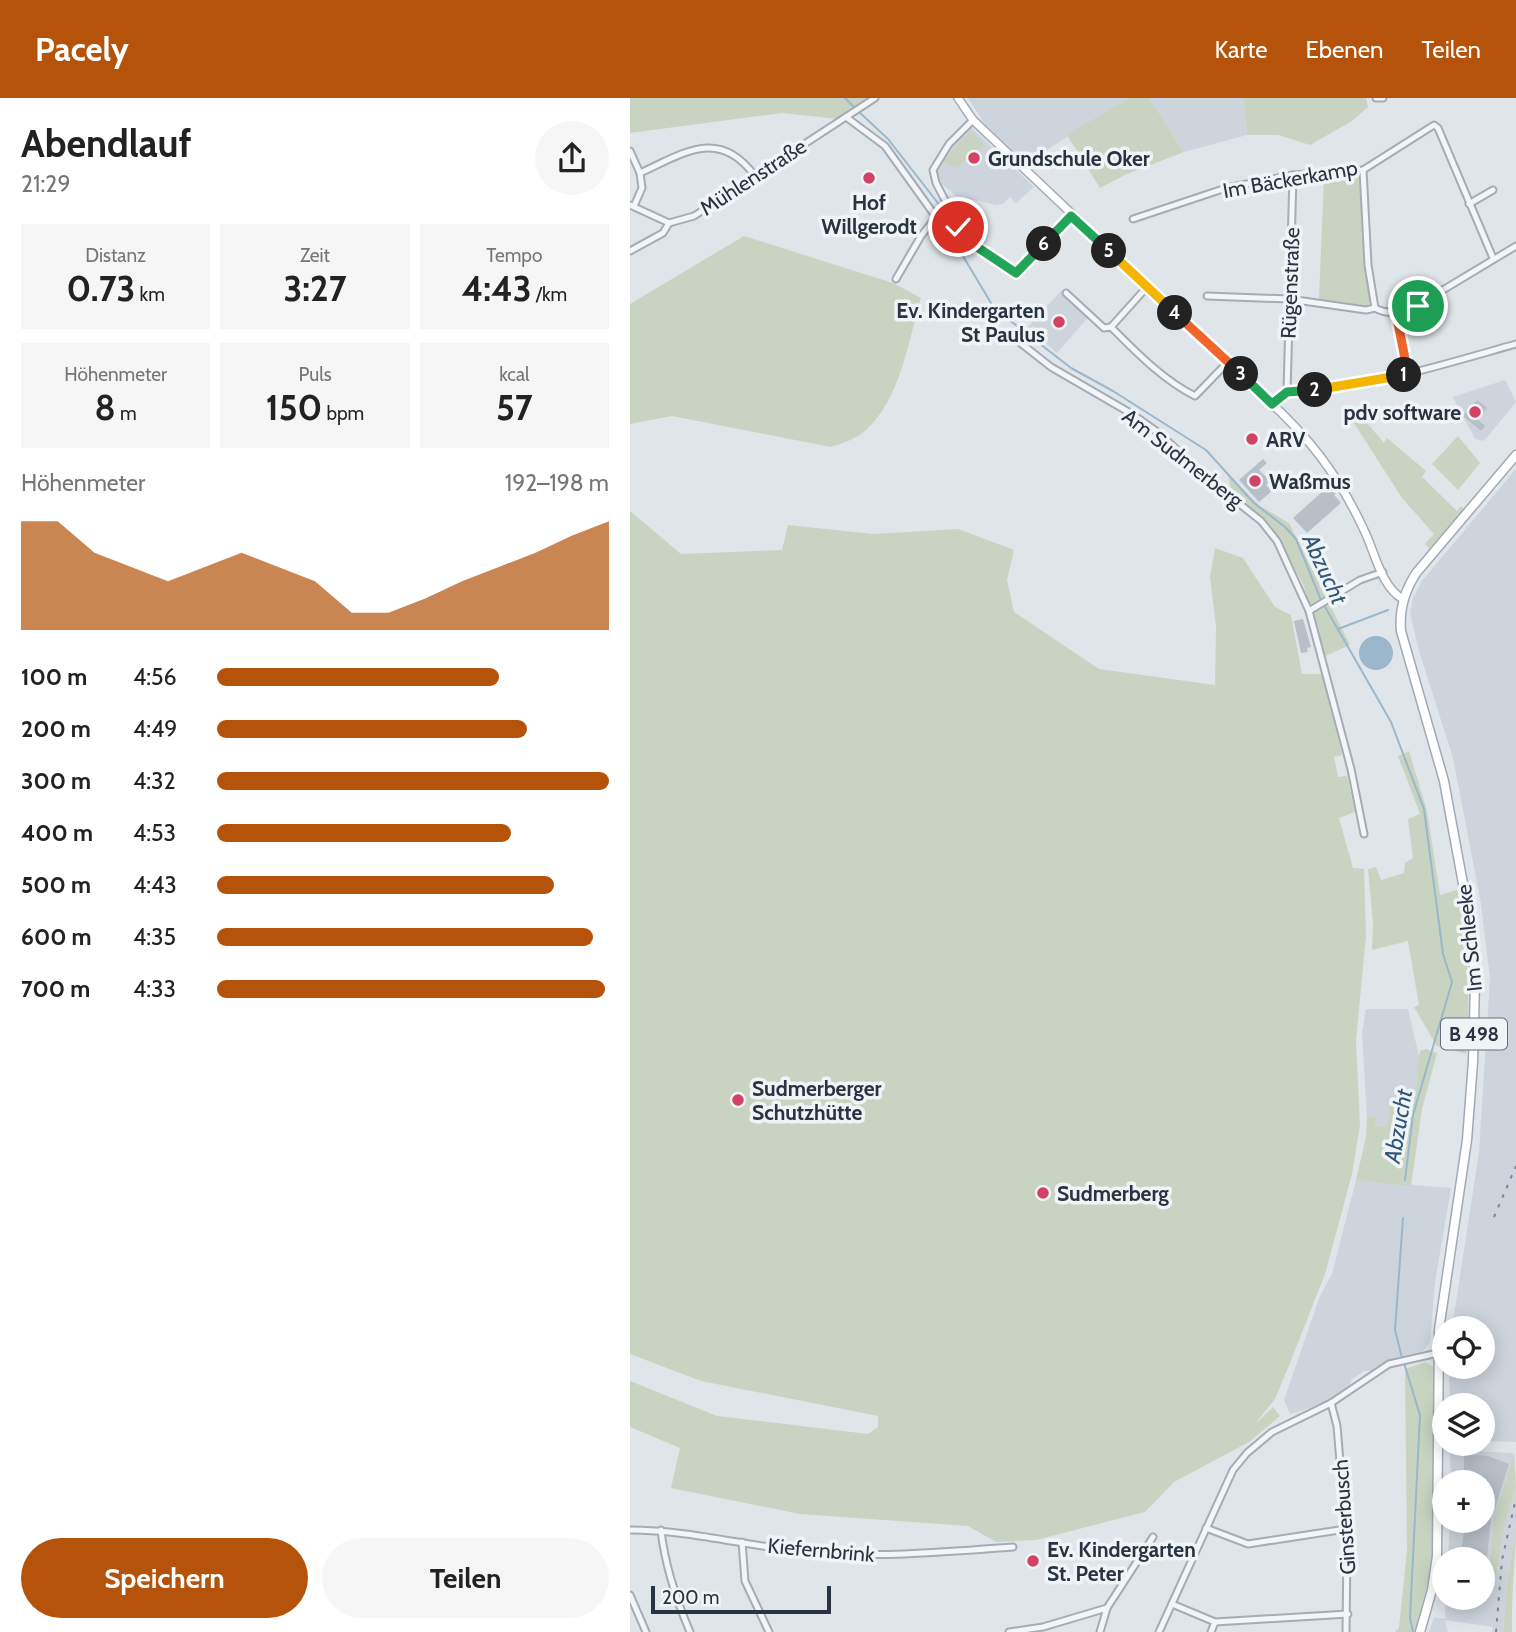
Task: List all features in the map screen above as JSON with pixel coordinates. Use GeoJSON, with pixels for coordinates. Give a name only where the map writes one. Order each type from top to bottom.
{"type":"FeatureCollection","features":[{"type":"Feature","properties":{"kind":"main road"},"geometry":{"type":"LineString","coordinates":[[958,98],[973,120],[1071,216],[1299,429],[1328,468],[1334,472],[1365,531],[1391,591],[1403,599]]}},
{"type":"Feature","properties":{"kind":"main road","name":"Im Schleeke"},"geometry":{"type":"LineString","coordinates":[[1440,1316],[1469,1116],[1475,981],[1471,927],[1454,829],[1438,756],[1401,631],[1403,599],[1417,572],[1516,455]]}},
{"type":"Feature","properties":{"kind":"main road","name":"Im Schleeke"},"geometry":{"type":"LineString","coordinates":[[1420,1630],[1432,1590],[1438,1542],[1438,1379]]}},
{"type":"Feature","properties":{"kind":"street","name":"Mühlenstraße"},"geometry":{"type":"LineString","coordinates":[[630,251],[663,233],[669,223],[694,216],[874,98]]}},
{"type":"Feature","properties":{"kind":"street"},"geometry":{"type":"LineString","coordinates":[[1376,98],[1383,98]]}},
{"type":"Feature","properties":{"kind":"street"},"geometry":{"type":"LineString","coordinates":[[846,117],[885,146],[936,217],[896,279]]}},
{"type":"Feature","properties":{"kind":"street"},"geometry":{"type":"LineString","coordinates":[[973,120],[949,144],[933,170],[936,183],[966,240],[1016,273],[1071,216]]}},
{"type":"Feature","properties":{"kind":"street","name":"Im Bäckerkamp"},"geometry":{"type":"LineString","coordinates":[[1133,219],[1226,188],[1293,175],[1363,170],[1431,126],[1438,128],[1469,204]]}},
{"type":"Feature","properties":{"kind":"street"},"geometry":{"type":"LineString","coordinates":[[640,173],[687,152],[711,146],[736,155],[755,176]]}},
{"type":"Feature","properties":{"kind":"street"},"geometry":{"type":"LineString","coordinates":[[630,151],[640,173],[642,188],[632,206],[669,223]]}},
{"type":"Feature","properties":{"kind":"street"},"geometry":{"type":"LineString","coordinates":[[1363,170],[1368,265],[1375,308]]}},
{"type":"Feature","properties":{"kind":"street","name":"Rügenstraße"},"geometry":{"type":"LineString","coordinates":[[1287,392],[1293,175]]}},
{"type":"Feature","properties":{"kind":"street"},"geometry":{"type":"LineString","coordinates":[[1493,190],[1469,204],[1493,258]]}},
{"type":"Feature","properties":{"kind":"street"},"geometry":{"type":"LineString","coordinates":[[1207,296],[1289,299],[1366,310],[1375,308],[1382,312],[1396,313],[1413,308],[1516,246]]}},
{"type":"Feature","properties":{"kind":"street"},"geometry":{"type":"LineString","coordinates":[[1066,293],[1104,328],[1111,327],[1147,287]]}},
{"type":"Feature","properties":{"kind":"street"},"geometry":{"type":"LineString","coordinates":[[1396,313],[1408,374]]}},
{"type":"Feature","properties":{"kind":"street"},"geometry":{"type":"LineString","coordinates":[[1111,327],[1176,385],[1195,396],[1228,362]]}},
{"type":"Feature","properties":{"kind":"street","name":"Am Sudmerberg"},"geometry":{"type":"LineString","coordinates":[[1018,341],[1051,367],[1132,414],[1159,433],[1207,478],[1261,521],[1277,541],[1309,611],[1351,769],[1364,834]]}},
{"type":"Feature","properties":{"kind":"street"},"geometry":{"type":"LineString","coordinates":[[1272,404],[1287,392],[1322,390],[1408,374],[1516,344]]}},
{"type":"Feature","properties":{"kind":"street"},"geometry":{"type":"LineString","coordinates":[[1309,611],[1360,580],[1383,572]]}},
{"type":"Feature","properties":{"kind":"street"},"geometry":{"type":"LineString","coordinates":[[1159,1632],[1233,1470],[1247,1453],[1272,1432],[1331,1404],[1396,1361],[1432,1354]]}},
{"type":"Feature","properties":{"kind":"street","name":"Ginsterbusch"},"geometry":{"type":"LineString","coordinates":[[1331,1404],[1337,1426],[1346,1529],[1346,1632]]}},
{"type":"Feature","properties":{"kind":"street"},"geometry":{"type":"LineString","coordinates":[[1206,1528],[1243,1544],[1346,1529]]}},
{"type":"Feature","properties":{"kind":"street","name":"Kiefernbrink"},"geometry":{"type":"LineString","coordinates":[[630,1530],[661,1530],[810,1552],[873,1555],[1013,1547]]}},
{"type":"Feature","properties":{"kind":"street"},"geometry":{"type":"LineString","coordinates":[[661,1530],[663,1555],[674,1595],[690,1632]]}},
{"type":"Feature","properties":{"kind":"street"},"geometry":{"type":"LineString","coordinates":[[1100,1632],[1107,1608],[1153,1537]]}},
{"type":"Feature","properties":{"kind":"street"},"geometry":{"type":"LineString","coordinates":[[743,1542],[745,1581],[769,1632]]}},
{"type":"Feature","properties":{"kind":"street"},"geometry":{"type":"LineString","coordinates":[[630,1595],[646,1632]]}},
{"type":"Feature","properties":{"kind":"street"},"geometry":{"type":"LineString","coordinates":[[1172,1604],[1215,1622],[1348,1614]]}},
{"type":"Feature","properties":{"kind":"street"},"geometry":{"type":"LineString","coordinates":[[1009,1632],[1043,1627],[1107,1608]]}},
{"type":"Feature","properties":{"kind":"street"},"geometry":{"type":"LineString","coordinates":[[1211,1632],[1215,1622]]}},
{"type":"Feature","properties":{"kind":"shaded area"},"geometry":{"type":"Polygon","coordinates":[[[968,98],[1129,98],[1026,163],[984,123],[968,98]]]}},
{"type":"Feature","properties":{"kind":"shaded area"},"geometry":{"type":"Polygon","coordinates":[[[1149,98],[1243,98],[1247,135],[1184,152],[1149,98]]]}},
{"type":"Feature","properties":{"kind":"shaded area","name":"Grundschule Oker"},"geometry":{"type":"Polygon","coordinates":[[[971,127],[1034,187],[1016,203],[1010,197],[1003,204],[996,205],[956,196],[938,181],[936,169],[951,147],[971,127]]]}},
{"type":"Feature","properties":{"kind":"shaded area","name":"Ev. Kindergarten St Paulus"},"geometry":{"type":"Polygon","coordinates":[[[1061,291],[1089,316],[1057,353],[1028,327],[1061,291]]]}},
{"type":"Feature","properties":{"kind":"shaded area"},"geometry":{"type":"Polygon","coordinates":[[[1505,380],[1516,402],[1484,441],[1475,439],[1453,397],[1505,380]]]}},
{"type":"Feature","properties":{"kind":"shaded area"},"geometry":{"type":"Polygon","coordinates":[[[1516,469],[1516,1442],[1495,1441],[1495,1393],[1450,1393],[1449,1379],[1495,1379],[1495,1316],[1454,1316],[1479,1152],[1490,978],[1481,904],[1453,758],[1419,651],[1410,613],[1413,598],[1422,581],[1516,469]]]}},
{"type":"Feature","properties":{"kind":"shaded area"},"geometry":{"type":"Polygon","coordinates":[[[1366,1009],[1408,1009],[1419,1056],[1419,1085],[1415,1098],[1388,1127],[1375,1126],[1375,1116],[1367,1117],[1362,1033],[1366,1009]]]}},
{"type":"Feature","properties":{"kind":"shaded area"},"geometry":{"type":"Polygon","coordinates":[[[1356,1180],[1451,1188],[1435,1282],[1430,1342],[1422,1352],[1394,1358],[1375,1371],[1364,1371],[1326,1403],[1290,1414],[1284,1400],[1320,1296],[1332,1274],[1356,1180]]]}},
{"type":"Feature","properties":{"kind":"shaded area"},"geometry":{"type":"Polygon","coordinates":[[[1495,1452],[1514,1453],[1496,1515],[1505,1523],[1516,1486],[1516,1524],[1503,1632],[1492,1632],[1493,1627],[1445,1620],[1448,1632],[1429,1632],[1434,1617],[1445,1619],[1445,1610],[1495,1610],[1495,1547],[1449,1547],[1449,1533],[1495,1533],[1495,1470],[1451,1470],[1450,1456],[1495,1456],[1495,1452]]]}},
{"type":"Feature","properties":{"kind":"green space"},"geometry":{"type":"Polygon","coordinates":[[[630,98],[870,98],[838,119],[782,113],[630,133],[630,98]]]}},
{"type":"Feature","properties":{"kind":"green space"},"geometry":{"type":"Polygon","coordinates":[[[1129,98],[1149,98],[1184,152],[1127,174],[1100,188],[1067,135],[1129,98]]]}},
{"type":"Feature","properties":{"kind":"green space"},"geometry":{"type":"Polygon","coordinates":[[[1243,98],[1366,98],[1368,107],[1352,121],[1310,145],[1278,135],[1247,135],[1243,98]]]}},
{"type":"Feature","properties":{"kind":"green space"},"geometry":{"type":"Polygon","coordinates":[[[971,131],[986,146],[973,151],[959,166],[953,167],[943,161],[971,131]]]}},
{"type":"Feature","properties":{"kind":"green space"},"geometry":{"type":"Polygon","coordinates":[[[1358,172],[1370,299],[1368,306],[1319,299],[1324,175],[1358,172]]]}},
{"type":"Feature","properties":{"kind":"green space"},"geometry":{"type":"Polygon","coordinates":[[[744,236],[893,283],[921,298],[895,386],[877,418],[858,436],[831,447],[672,416],[630,424],[630,304],[744,236]]]}},
{"type":"Feature","properties":{"kind":"green space"},"geometry":{"type":"Polygon","coordinates":[[[1362,417],[1384,443],[1387,438],[1426,471],[1422,477],[1457,511],[1461,506],[1464,509],[1430,549],[1425,544],[1434,534],[1402,498],[1352,420],[1362,417]]]}},
{"type":"Feature","properties":{"kind":"green space"},"geometry":{"type":"Polygon","coordinates":[[[1458,436],[1480,463],[1458,490],[1432,464],[1458,436]]]}},
{"type":"Feature","properties":{"kind":"green space"},"geometry":{"type":"Polygon","coordinates":[[[1228,475],[1260,506],[1289,523],[1350,645],[1325,656],[1303,584],[1271,525],[1232,494],[1228,475]]]}},
{"type":"Feature","properties":{"kind":"green space"},"geometry":{"type":"Polygon","coordinates":[[[630,511],[681,554],[782,550],[788,525],[873,534],[958,529],[1014,550],[1007,580],[1014,612],[1099,669],[1215,685],[1216,626],[1210,577],[1215,548],[1243,558],[1275,607],[1291,615],[1302,674],[1323,674],[1342,755],[1334,757],[1338,777],[1347,776],[1355,812],[1339,818],[1353,868],[1364,869],[1366,936],[1356,1041],[1360,1125],[1352,1174],[1325,1274],[1275,1399],[1254,1425],[1273,1407],[1280,1416],[1249,1442],[1174,1482],[1145,1512],[1036,1540],[996,1542],[968,1526],[800,1514],[671,1488],[680,1448],[630,1427],[630,1381],[717,1416],[868,1434],[878,1427],[878,1416],[701,1381],[630,1354],[630,511]]]}},
{"type":"Feature","properties":{"kind":"green space"},"geometry":{"type":"Polygon","coordinates":[[[1409,751],[1427,811],[1440,895],[1460,889],[1468,972],[1466,1054],[1437,1046],[1414,1007],[1419,1005],[1408,941],[1372,950],[1373,923],[1368,869],[1376,867],[1381,880],[1404,873],[1405,863],[1413,858],[1408,819],[1420,814],[1398,756],[1409,751]]]}},
{"type":"Feature","properties":{"kind":"green space"},"geometry":{"type":"Polygon","coordinates":[[[1426,1049],[1437,1053],[1422,1109],[1411,1186],[1356,1180],[1366,1137],[1367,1117],[1375,1116],[1375,1126],[1388,1127],[1390,1101],[1415,1098],[1420,1051],[1426,1049]]]}},
{"type":"Feature","properties":{"kind":"green space"},"geometry":{"type":"Polygon","coordinates":[[[1425,1362],[1432,1366],[1433,1542],[1431,1571],[1415,1632],[1395,1632],[1399,1628],[1407,1550],[1405,1369],[1425,1362]]]}},
{"type":"Feature","properties":{"kind":"green space"},"geometry":{"type":"Polygon","coordinates":[[[1514,1453],[1516,1486],[1505,1523],[1496,1574],[1495,1547],[1492,1547],[1495,1515],[1514,1453]]]}},
{"type":"Feature","properties":{"kind":"green space"},"geometry":{"type":"Polygon","coordinates":[[[1516,1524],[1512,1632],[1503,1632],[1507,1582],[1516,1524]]]}},
{"type":"Feature","properties":{"kind":"water"},"geometry":{"type":"Polygon","coordinates":[[[1376,636],[1388,641],[1393,653],[1388,665],[1376,670],[1364,665],[1359,653],[1364,641],[1376,636]]]}},
{"type":"Feature","properties":{"kind":"building","name":"pdv software"},"geometry":{"type":"Polygon","coordinates":[[[1477,400],[1487,408],[1477,419],[1485,426],[1481,431],[1463,416],[1477,400]]]}},
{"type":"Feature","properties":{"kind":"building","name":"Waßmus"},"geometry":{"type":"Polygon","coordinates":[[[1263,459],[1267,463],[1259,470],[1270,481],[1266,485],[1272,491],[1259,502],[1239,480],[1263,459]]]}},
{"type":"Feature","properties":{"kind":"building"},"geometry":{"type":"Polygon","coordinates":[[[1326,486],[1336,494],[1334,495],[1341,503],[1307,533],[1293,518],[1326,486]]]}},
{"type":"Feature","properties":{"kind":"building"},"geometry":{"type":"Polygon","coordinates":[[[1303,619],[1311,647],[1307,648],[1308,652],[1301,653],[1294,621],[1303,619]]]}},
{"type":"Feature","properties":{"kind":"building"},"geometry":{"type":"Polygon","coordinates":[[[1464,1456],[1488,1456],[1509,1464],[1495,1508],[1495,1470],[1464,1470],[1464,1456]]]}},
{"type":"Feature","properties":{"kind":"building"},"geometry":{"type":"Polygon","coordinates":[[[1464,1533],[1489,1533],[1488,1547],[1462,1547],[1464,1533]]]}},
{"type":"Feature","properties":{"kind":"waterway","name":"Abzucht"},"geometry":{"type":"LineString","coordinates":[[845,98],[854,107]]}},
{"type":"Feature","properties":{"kind":"waterway","name":"Abzucht"},"geometry":{"type":"LineString","coordinates":[[858,111],[888,139],[941,207],[960,251],[994,308],[1071,368],[1113,391],[1206,450],[1254,503],[1296,539],[1321,600]]}},
{"type":"Feature","properties":{"kind":"waterway","name":"Abzucht"},"geometry":{"type":"LineString","coordinates":[[1324,605],[1391,722],[1424,809],[1443,954],[1452,982],[1413,1115],[1405,1180]]}},
{"type":"Feature","properties":{"kind":"waterway"},"geometry":{"type":"LineString","coordinates":[[1338,629],[1388,610]]}},
{"type":"Feature","properties":{"kind":"waterway","name":"Abzucht"},"geometry":{"type":"LineString","coordinates":[[1402,1358],[1395,1330],[1403,1218]]}},
{"type":"Feature","properties":{"kind":"waterway","name":"Abzucht"},"geometry":{"type":"LineString","coordinates":[[1404,1363],[1420,1415],[1410,1618],[1413,1632]]}},
{"type":"Feature","properties":{"kind":"railway"},"geometry":{"type":"LineString","coordinates":[[1494,1217],[1516,1166]]}},
{"type":"Feature","properties":{"kind":"railway"},"geometry":{"type":"LineString","coordinates":[[1496,1632],[1502,1560],[1516,1498]]}},
{"type":"Feature","properties":{"kind":"place","name":"Grundschule Oker"},"geometry":{"type":"Point","coordinates":[974,158]}},
{"type":"Feature","properties":{"kind":"place","name":"Hof Willgerodt"},"geometry":{"type":"Point","coordinates":[869,178]}},
{"type":"Feature","properties":{"kind":"place","name":"Ev. Kindergarten St Paulus"},"geometry":{"type":"Point","coordinates":[1059,322]}},
{"type":"Feature","properties":{"kind":"place","name":"pdv software"},"geometry":{"type":"Point","coordinates":[1475,412]}},
{"type":"Feature","properties":{"kind":"place","name":"ARV"},"geometry":{"type":"Point","coordinates":[1252,439]}},
{"type":"Feature","properties":{"kind":"place","name":"Waßmus"},"geometry":{"type":"Point","coordinates":[1255,481]}},
{"type":"Feature","properties":{"kind":"place","name":"Sudmerberger Schutzhütte"},"geometry":{"type":"Point","coordinates":[738,1100]}},
{"type":"Feature","properties":{"kind":"place","name":"Sudmerberg"},"geometry":{"type":"Point","coordinates":[1043,1193]}},
{"type":"Feature","properties":{"kind":"place","name":"Ev. Kindergarten St. Peter"},"geometry":{"type":"Point","coordinates":[1033,1561]}},
{"type":"Feature","properties":{"kind":"route"},"geometry":{"type":"LineString","coordinates":[[958,227],[966,240],[1016,273],[1071,216],[1272,404],[1287,392],[1322,390],[1408,374],[1396,313],[1418,306]]}}]}
